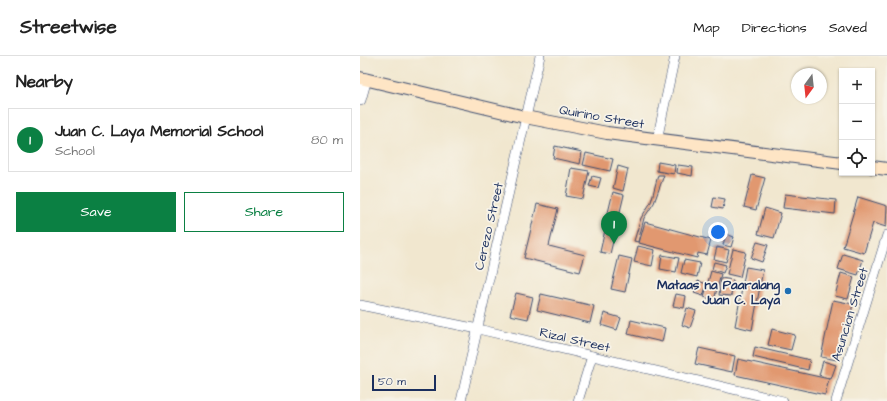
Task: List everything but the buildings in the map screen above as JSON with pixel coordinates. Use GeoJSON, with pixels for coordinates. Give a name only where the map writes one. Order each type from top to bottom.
{"type":"FeatureCollection","features":[{"type":"Feature","properties":{"kind":"main road","name":"Quirino Street"},"geometry":{"type":"LineString","coordinates":[[363,78],[525,117],[607,133],[839,163]]}},
{"type":"Feature","properties":{"kind":"main road"},"geometry":{"type":"LineString","coordinates":[[875,167],[887,169]]}},
{"type":"Feature","properties":{"kind":"street","name":"Cerezo Street"},"geometry":{"type":"LineString","coordinates":[[461,401],[540,56]]}},
{"type":"Feature","properties":{"kind":"street"},"geometry":{"type":"LineString","coordinates":[[657,140],[675,56]]}},
{"type":"Feature","properties":{"kind":"street"},"geometry":{"type":"LineString","coordinates":[[360,100],[363,78]]}},
{"type":"Feature","properties":{"kind":"street","name":"Asuncion Street"},"geometry":{"type":"LineString","coordinates":[[836,401],[887,236]]}},
{"type":"Feature","properties":{"kind":"street","name":"Rizal Street"},"geometry":{"type":"LineString","coordinates":[[360,304],[478,329],[783,401]]}},
{"type":"Feature","properties":{"kind":"street"},"geometry":{"type":"LineString","coordinates":[[578,401],[592,356]]}},
{"type":"Feature","properties":{"kind":"place","name":"Juan C. Laya Memorial School"},"geometry":{"type":"Point","coordinates":[614,244]}},
{"type":"Feature","properties":{"kind":"place","name":"Mataas na Paaralang Juan C. Laya"},"geometry":{"type":"Point","coordinates":[788,291]}}]}
